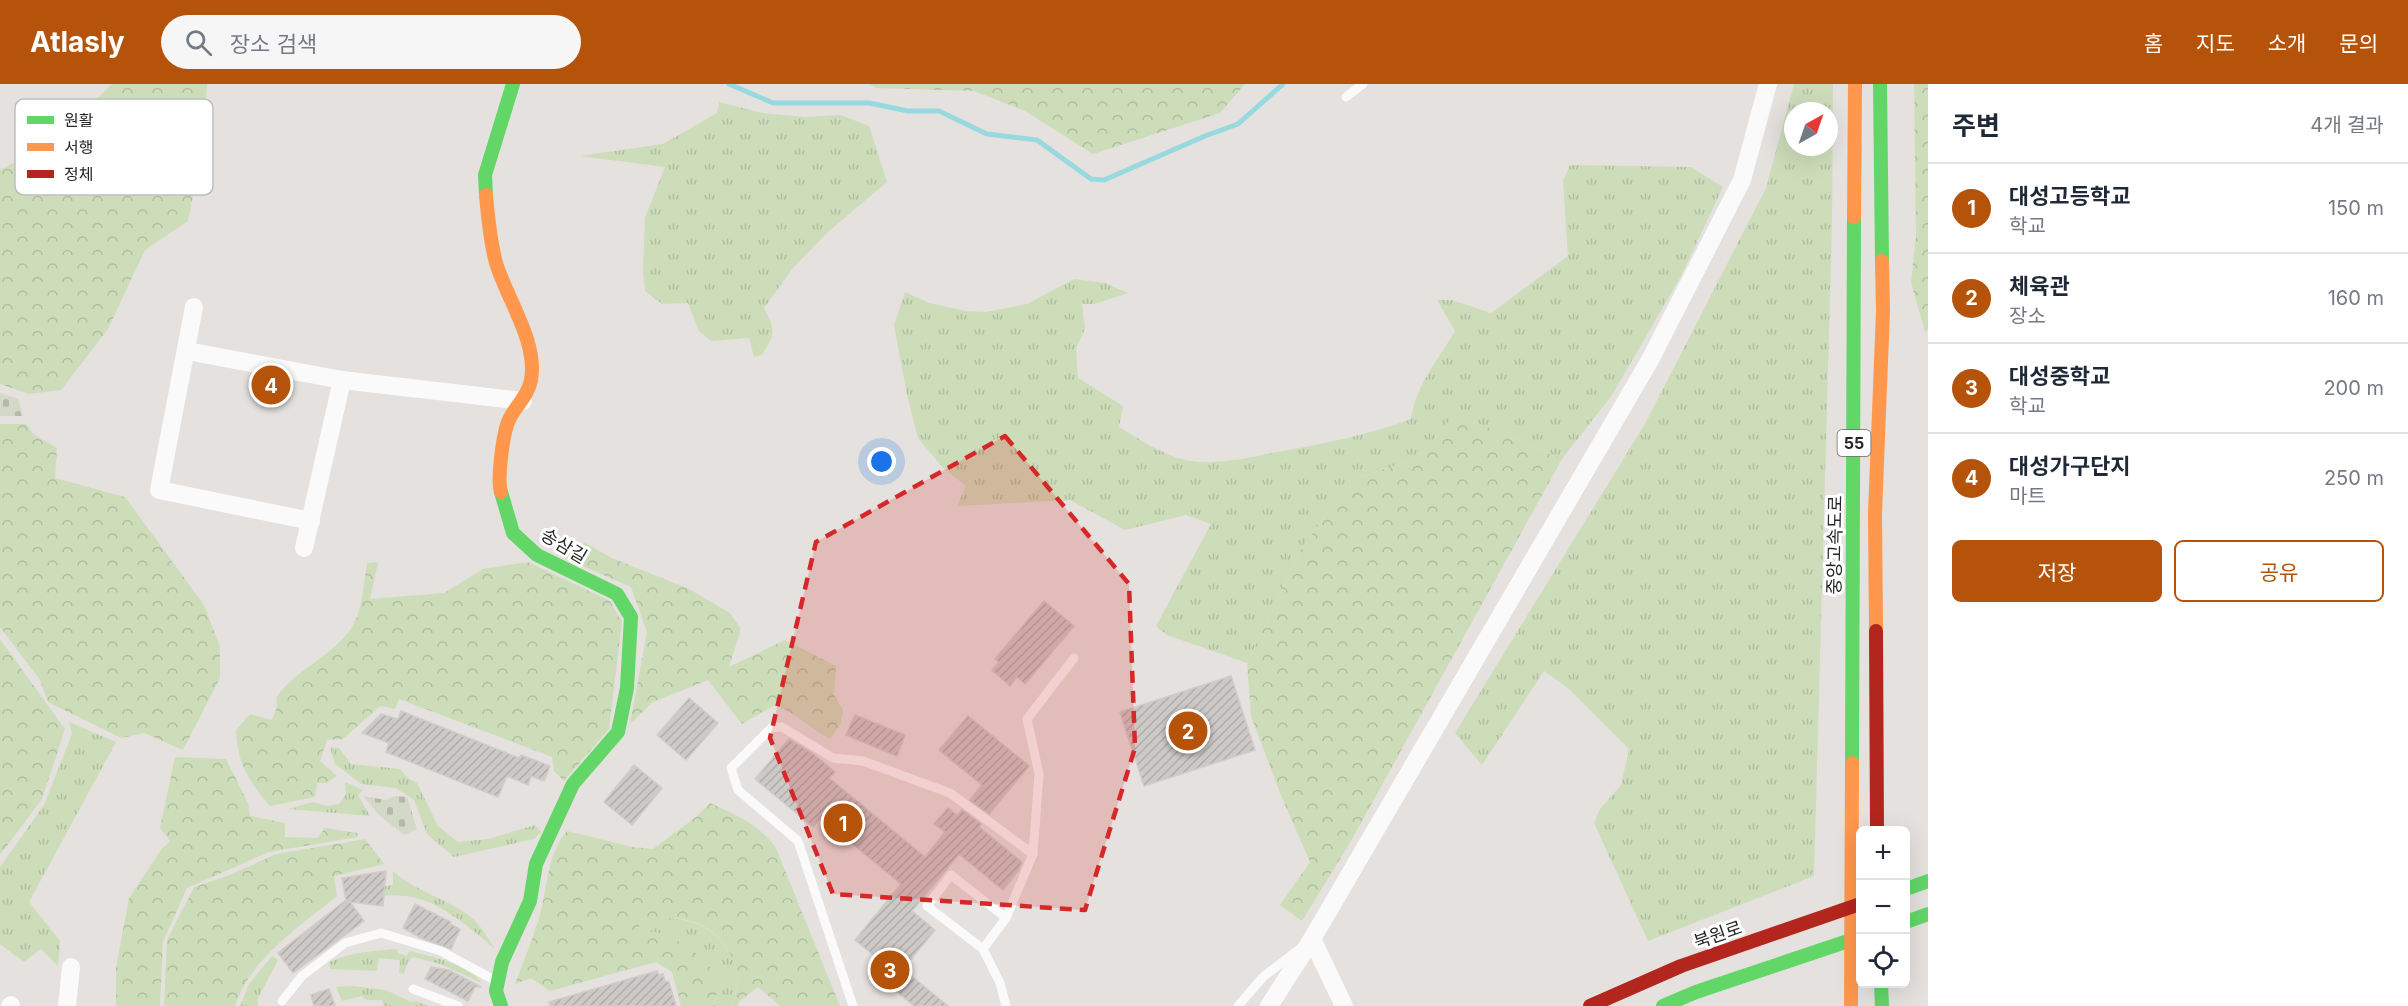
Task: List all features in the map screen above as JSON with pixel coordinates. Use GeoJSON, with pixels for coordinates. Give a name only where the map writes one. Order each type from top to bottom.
{"type":"FeatureCollection","features":[{"type":"Feature","properties":{"kind":"main road","name":"송삼길"},"geometry":{"type":"LineString","coordinates":[[501,1006],[496,991],[502,962],[530,902],[536,864],[573,784],[618,732],[627,688],[631,617],[617,594],[537,555],[513,533],[498,482],[508,421],[523,401],[531,380],[529,345],[496,262],[488,219],[486,175],[513,84]]}},
{"type":"Feature","properties":{"kind":"main road","name":"중앙고속도로"},"geometry":{"type":"LineString","coordinates":[[1851,1006],[1855,84]]}},
{"type":"Feature","properties":{"kind":"main road","name":"55"},"geometry":{"type":"LineString","coordinates":[[1878,826],[1875,514],[1883,311],[1880,84]]}},
{"type":"Feature","properties":{"kind":"main road"},"geometry":{"type":"LineString","coordinates":[[1910,887],[1928,881]]}},
{"type":"Feature","properties":{"kind":"main road","name":"북원로"},"geometry":{"type":"LineString","coordinates":[[1590,1006],[1681,966],[1856,905]]}},
{"type":"Feature","properties":{"kind":"main road"},"geometry":{"type":"LineString","coordinates":[[1910,920],[1928,914]]}},
{"type":"Feature","properties":{"kind":"main road"},"geometry":{"type":"LineString","coordinates":[[1663,1006],[1696,992],[1856,938]]}},
{"type":"Feature","properties":{"kind":"main road"},"geometry":{"type":"LineString","coordinates":[[1881,988],[1882,1006]]}},
{"type":"Feature","properties":{"kind":"street"},"geometry":{"type":"LineString","coordinates":[[1269,1006],[1312,939],[1650,360],[1743,180],[1768,84]]}},
{"type":"Feature","properties":{"kind":"street"},"geometry":{"type":"LineString","coordinates":[[194,307],[159,490],[310,521]]}},
{"type":"Feature","properties":{"kind":"street"},"geometry":{"type":"LineString","coordinates":[[187,351],[342,380],[523,401]]}},
{"type":"Feature","properties":{"kind":"street"},"geometry":{"type":"LineString","coordinates":[[304,548],[342,380]]}},
{"type":"Feature","properties":{"kind":"street"},"geometry":{"type":"LineString","coordinates":[[1312,939],[1344,1006]]}},
{"type":"Feature","properties":{"kind":"street"},"geometry":{"type":"LineString","coordinates":[[67,1006],[71,967]]}},
{"type":"Feature","properties":{"kind":"lane"},"geometry":{"type":"LineString","coordinates":[[1346,98],[1363,84]]}},
{"type":"Feature","properties":{"kind":"lane"},"geometry":{"type":"LineString","coordinates":[[983,949],[1006,918],[1033,854],[1039,774],[1027,719],[1074,658]]}},
{"type":"Feature","properties":{"kind":"lane"},"geometry":{"type":"LineString","coordinates":[[853,1006],[798,841],[738,790],[731,768],[771,728],[782,727],[834,758],[863,761],[951,793],[1033,854]]}},
{"type":"Feature","properties":{"kind":"lane"},"geometry":{"type":"LineString","coordinates":[[1006,918],[951,875],[927,906],[983,949],[1000,983],[1006,1006]]}},
{"type":"Feature","properties":{"kind":"lane"},"geometry":{"type":"LineString","coordinates":[[282,1001],[302,975],[345,943],[381,933],[441,951],[498,982]]}},
{"type":"Feature","properties":{"kind":"lane"},"geometry":{"type":"LineString","coordinates":[[1238,1006],[1263,977],[1312,939]]}},
{"type":"Feature","properties":{"kind":"lane"},"geometry":{"type":"LineString","coordinates":[[413,989],[458,1006]]}},
{"type":"Feature","properties":{"kind":"highlighted area"},"geometry":{"type":"Polygon","coordinates":[[[1005,436],[1129,584],[1135,748],[1085,910],[833,894],[770,738],[816,542],[1005,436]]]}},
{"type":"Feature","properties":{"kind":"green space"},"geometry":{"type":"Polygon","coordinates":[[[112,84],[207,84],[206,99],[97,99],[112,84]]]}},
{"type":"Feature","properties":{"kind":"green space"},"geometry":{"type":"Polygon","coordinates":[[[869,84],[1245,84],[1220,113],[1093,154],[1025,111],[974,91],[877,88],[869,84]]]}},
{"type":"Feature","properties":{"kind":"green space"},"geometry":{"type":"Polygon","coordinates":[[[1794,84],[1833,84],[1833,102],[1789,102],[1794,84]]]}},
{"type":"Feature","properties":{"kind":"green space"},"geometry":{"type":"Polygon","coordinates":[[[1914,84],[1928,84],[1928,329],[1925,332],[1911,282],[1916,236],[1914,84]]]}},
{"type":"Feature","properties":{"kind":"green space"},"geometry":{"type":"Polygon","coordinates":[[[719,102],[762,113],[804,117],[841,115],[869,126],[887,182],[828,232],[793,268],[764,308],[771,322],[772,337],[762,355],[754,357],[749,338],[711,341],[699,331],[688,303],[662,304],[645,291],[643,270],[645,218],[665,167],[580,156],[663,144],[717,113],[719,102]]]}},
{"type":"Feature","properties":{"kind":"green space"},"geometry":{"type":"Polygon","coordinates":[[[1784,121],[1784,156],[1832,156],[1814,876],[1648,941],[1594,823],[1600,809],[1621,785],[1629,749],[1568,688],[1544,671],[1482,765],[1455,733],[1645,424],[1766,188],[1784,121]]]}},
{"type":"Feature","properties":{"kind":"green space"},"geometry":{"type":"Polygon","coordinates":[[[15,162],[15,195],[193,195],[188,221],[145,250],[108,329],[61,390],[29,394],[0,384],[0,170],[15,162]]]}},
{"type":"Feature","properties":{"kind":"green space"},"geometry":{"type":"Polygon","coordinates":[[[1570,165],[1691,167],[1723,187],[1680,278],[1612,395],[1562,459],[1485,426],[1453,416],[1417,459],[1350,480],[1300,551],[1247,663],[1167,635],[1156,626],[1211,524],[1186,515],[1125,530],[1070,500],[957,506],[966,486],[943,468],[918,438],[907,395],[894,325],[905,292],[929,303],[966,311],[985,312],[1027,304],[1074,279],[1105,283],[1128,293],[1095,304],[1082,304],[1085,329],[1076,349],[1078,378],[1123,406],[1119,427],[1168,454],[1197,462],[1255,457],[1379,430],[1411,419],[1423,384],[1455,331],[1437,300],[1452,300],[1491,313],[1568,256],[1563,181],[1570,165]]]}},
{"type":"Feature","properties":{"kind":"green space"},"geometry":{"type":"Polygon","coordinates":[[[0,393],[18,399],[23,416],[0,416],[0,393]]]}},
{"type":"Feature","properties":{"kind":"green space"},"geometry":{"type":"Polygon","coordinates":[[[1453,416],[1485,426],[1562,459],[1351,841],[1302,921],[1280,905],[1310,862],[1282,798],[1251,716],[1247,663],[1300,551],[1350,480],[1417,459],[1453,416]]]}},
{"type":"Feature","properties":{"kind":"green space"},"geometry":{"type":"Polygon","coordinates":[[[0,424],[26,424],[33,434],[57,448],[55,478],[125,497],[204,605],[220,647],[220,678],[183,750],[144,733],[121,738],[48,702],[40,680],[0,627],[0,424]]]}},
{"type":"Feature","properties":{"kind":"green space"},"geometry":{"type":"Polygon","coordinates":[[[585,543],[612,558],[689,589],[730,613],[741,629],[729,667],[785,640],[836,666],[834,695],[843,710],[841,723],[830,739],[790,712],[775,705],[742,724],[708,680],[653,702],[630,724],[647,632],[631,587],[557,555],[585,543]]]}},
{"type":"Feature","properties":{"kind":"green space"},"geometry":{"type":"Polygon","coordinates":[[[378,562],[370,599],[444,593],[483,569],[528,562],[610,601],[622,622],[609,729],[564,781],[554,771],[552,757],[399,699],[395,709],[380,706],[343,739],[327,740],[320,761],[337,776],[327,783],[317,783],[315,797],[270,806],[246,771],[239,753],[236,730],[250,714],[272,720],[277,707],[276,698],[285,687],[340,642],[356,619],[367,563],[378,562]]]}},
{"type":"Feature","properties":{"kind":"green space"},"geometry":{"type":"Polygon","coordinates":[[[0,639],[65,729],[42,799],[0,855],[0,639]]]}},
{"type":"Feature","properties":{"kind":"green space"},"geometry":{"type":"Polygon","coordinates":[[[69,722],[116,742],[29,902],[60,941],[58,966],[41,949],[24,962],[0,944],[0,867],[44,805],[72,734],[69,722]]]}},
{"type":"Feature","properties":{"kind":"green space"},"geometry":{"type":"Polygon","coordinates":[[[330,747],[339,748],[351,764],[400,769],[408,778],[417,783],[438,826],[458,842],[488,839],[535,825],[541,832],[534,839],[454,857],[427,834],[414,800],[396,788],[361,784],[335,764],[330,747]]]}},
{"type":"Feature","properties":{"kind":"green space"},"geometry":{"type":"Polygon","coordinates":[[[175,757],[226,759],[248,803],[250,816],[285,823],[285,837],[317,838],[325,828],[357,833],[358,837],[269,852],[187,888],[163,942],[160,1006],[116,1006],[116,968],[129,898],[161,850],[170,841],[160,828],[175,757]]]}},
{"type":"Feature","properties":{"kind":"green space"},"geometry":{"type":"Polygon","coordinates":[[[345,782],[363,790],[358,795],[370,816],[288,809],[313,802],[327,806],[339,804],[346,794],[345,782]]]}},
{"type":"Feature","properties":{"kind":"green space"},"geometry":{"type":"Polygon","coordinates":[[[363,796],[386,800],[395,796],[407,797],[417,829],[404,835],[379,815],[363,796]]]}},
{"type":"Feature","properties":{"kind":"green space"},"geometry":{"type":"Polygon","coordinates":[[[710,803],[755,826],[776,848],[840,1006],[780,1006],[758,987],[737,1006],[731,1006],[736,994],[736,969],[725,945],[706,927],[688,920],[668,918],[643,918],[639,923],[640,933],[664,934],[702,958],[715,975],[718,984],[712,1006],[681,1006],[672,972],[656,962],[550,991],[531,978],[515,984],[539,918],[551,861],[560,840],[567,831],[633,847],[653,849],[696,817],[710,803]]]}},
{"type":"Feature","properties":{"kind":"green space"},"geometry":{"type":"Polygon","coordinates":[[[365,839],[384,864],[334,876],[337,896],[264,958],[242,989],[235,1006],[164,1006],[167,940],[194,887],[230,875],[276,854],[365,839]]]}},
{"type":"Feature","properties":{"kind":"green space"},"geometry":{"type":"Polygon","coordinates":[[[393,871],[414,886],[470,916],[494,948],[441,908],[417,898],[391,895],[349,896],[342,892],[393,885],[393,871]]]}},
{"type":"Feature","properties":{"kind":"green space"},"geometry":{"type":"Polygon","coordinates":[[[663,917],[695,923],[706,928],[725,946],[736,969],[736,994],[731,1006],[712,1006],[717,996],[640,934],[639,923],[643,918],[663,917]]]}},
{"type":"Feature","properties":{"kind":"green space"},"geometry":{"type":"Polygon","coordinates":[[[397,949],[398,953],[407,956],[409,951],[460,966],[482,983],[440,964],[413,957],[408,961],[404,974],[399,973],[400,960],[379,958],[377,971],[330,969],[329,962],[346,956],[397,949]]]}},
{"type":"Feature","properties":{"kind":"green space"},"geometry":{"type":"Polygon","coordinates":[[[272,956],[278,960],[257,1000],[258,1006],[240,1006],[249,984],[272,956]]]}},
{"type":"Feature","properties":{"kind":"green space"},"geometry":{"type":"Polygon","coordinates":[[[352,986],[386,990],[411,1002],[417,1001],[428,1006],[384,1006],[382,1000],[366,1000],[362,996],[342,1001],[336,987],[352,986]]]}},
{"type":"Feature","properties":{"kind":"building"},"geometry":{"type":"Polygon","coordinates":[[[1044,601],[1074,626],[1025,684],[1017,677],[1010,686],[992,670],[999,662],[995,659],[1044,601]]]}},
{"type":"Feature","properties":{"kind":"building"},"geometry":{"type":"Polygon","coordinates":[[[1231,676],[1255,750],[1144,786],[1120,712],[1231,676]]]}},
{"type":"Feature","properties":{"kind":"building"},"geometry":{"type":"Polygon","coordinates":[[[689,698],[718,723],[686,760],[657,735],[689,698]]]}},
{"type":"Feature","properties":{"kind":"building"},"geometry":{"type":"Polygon","coordinates":[[[401,711],[519,758],[521,755],[550,766],[544,781],[531,776],[528,785],[507,776],[498,797],[386,752],[389,743],[362,733],[381,714],[398,719],[401,711]]]}},
{"type":"Feature","properties":{"kind":"building"},"geometry":{"type":"Polygon","coordinates":[[[855,715],[905,735],[897,756],[846,735],[855,715]]]}},
{"type":"Feature","properties":{"kind":"building"},"geometry":{"type":"Polygon","coordinates":[[[968,716],[1029,766],[989,814],[970,800],[982,785],[939,750],[968,716]]]}},
{"type":"Feature","properties":{"kind":"building"},"geometry":{"type":"Polygon","coordinates":[[[789,739],[812,753],[835,772],[829,778],[925,857],[945,832],[934,824],[948,808],[957,815],[962,810],[981,824],[979,827],[1022,862],[1003,890],[959,854],[912,911],[935,930],[903,969],[948,1006],[914,1006],[869,969],[878,959],[855,940],[901,884],[821,818],[813,827],[755,779],[789,739]]]}},
{"type":"Feature","properties":{"kind":"building"},"geometry":{"type":"Polygon","coordinates":[[[634,765],[662,788],[632,825],[604,802],[634,765]]]}},
{"type":"Feature","properties":{"kind":"building"},"geometry":{"type":"Polygon","coordinates":[[[386,871],[383,906],[350,902],[364,921],[293,973],[278,953],[346,900],[342,878],[386,871]]]}},
{"type":"Feature","properties":{"kind":"building"},"geometry":{"type":"Polygon","coordinates":[[[415,904],[460,929],[451,949],[421,938],[403,928],[415,904]]]}},
{"type":"Feature","properties":{"kind":"building"},"geometry":{"type":"Polygon","coordinates":[[[431,967],[449,970],[481,987],[475,987],[468,1001],[425,979],[431,967]]]}},
{"type":"Feature","properties":{"kind":"building"},"geometry":{"type":"Polygon","coordinates":[[[657,971],[659,975],[663,974],[665,981],[669,982],[676,1006],[550,1006],[549,1002],[657,971]]]}},
{"type":"Feature","properties":{"kind":"building"},"geometry":{"type":"Polygon","coordinates":[[[329,989],[335,1006],[314,1006],[311,995],[329,989]]]}},
{"type":"Feature","properties":{"kind":"waterway"},"geometry":{"type":"LineString","coordinates":[[729,84],[773,103],[869,103],[908,111],[939,111],[987,134],[1037,140],[1091,179],[1104,180],[1238,124],[1283,84]]}},
{"type":"Feature","properties":{"kind":"traffic: fast"},"geometry":{"type":"LineString","coordinates":[[486,195],[485,175],[513,84]]}},
{"type":"Feature","properties":{"kind":"traffic: fast"},"geometry":{"type":"LineString","coordinates":[[1880,84],[1882,261]]}},
{"type":"Feature","properties":{"kind":"traffic: fast"},"geometry":{"type":"LineString","coordinates":[[1852,763],[1854,217]]}},
{"type":"Feature","properties":{"kind":"traffic: fast"},"geometry":{"type":"LineString","coordinates":[[501,492],[513,533],[537,555],[617,594],[631,617],[627,688],[618,732],[573,784],[536,864],[530,901],[502,962],[496,991],[501,1006]]}},
{"type":"Feature","properties":{"kind":"traffic: fast"},"geometry":{"type":"LineString","coordinates":[[1910,888],[1928,881]]}},
{"type":"Feature","properties":{"kind":"traffic: fast"},"geometry":{"type":"LineString","coordinates":[[1910,921],[1928,914]]}},
{"type":"Feature","properties":{"kind":"traffic: fast"},"geometry":{"type":"LineString","coordinates":[[1663,1006],[1696,992],[1856,938]]}},
{"type":"Feature","properties":{"kind":"traffic: fast"},"geometry":{"type":"LineString","coordinates":[[1881,988],[1882,1006]]}},
{"type":"Feature","properties":{"kind":"traffic: slow"},"geometry":{"type":"LineString","coordinates":[[1854,217],[1855,84]]}},
{"type":"Feature","properties":{"kind":"traffic: slow"},"geometry":{"type":"LineString","coordinates":[[486,195],[496,263],[526,336],[532,366],[529,386],[507,426],[501,456],[501,492]]}},
{"type":"Feature","properties":{"kind":"traffic: slow"},"geometry":{"type":"LineString","coordinates":[[1876,631],[1875,514],[1883,311],[1882,261]]}},
{"type":"Feature","properties":{"kind":"traffic: slow"},"geometry":{"type":"LineString","coordinates":[[1851,1006],[1852,763]]}},
{"type":"Feature","properties":{"kind":"traffic: jam"},"geometry":{"type":"LineString","coordinates":[[1876,631],[1877,826]]}},
{"type":"Feature","properties":{"kind":"traffic: jam"},"geometry":{"type":"LineString","coordinates":[[1590,1006],[1681,966],[1856,905]]}},
{"type":"Feature","properties":{"kind":"place","name":"대성가구단지"},"geometry":{"type":"Point","coordinates":[271,385]}},
{"type":"Feature","properties":{"kind":"place","name":"체육관"},"geometry":{"type":"Point","coordinates":[1188,731]}},
{"type":"Feature","properties":{"kind":"place","name":"대성고등학교"},"geometry":{"type":"Point","coordinates":[843,823]}},
{"type":"Feature","properties":{"kind":"place","name":"대성중학교"},"geometry":{"type":"Point","coordinates":[890,970]}}]}
